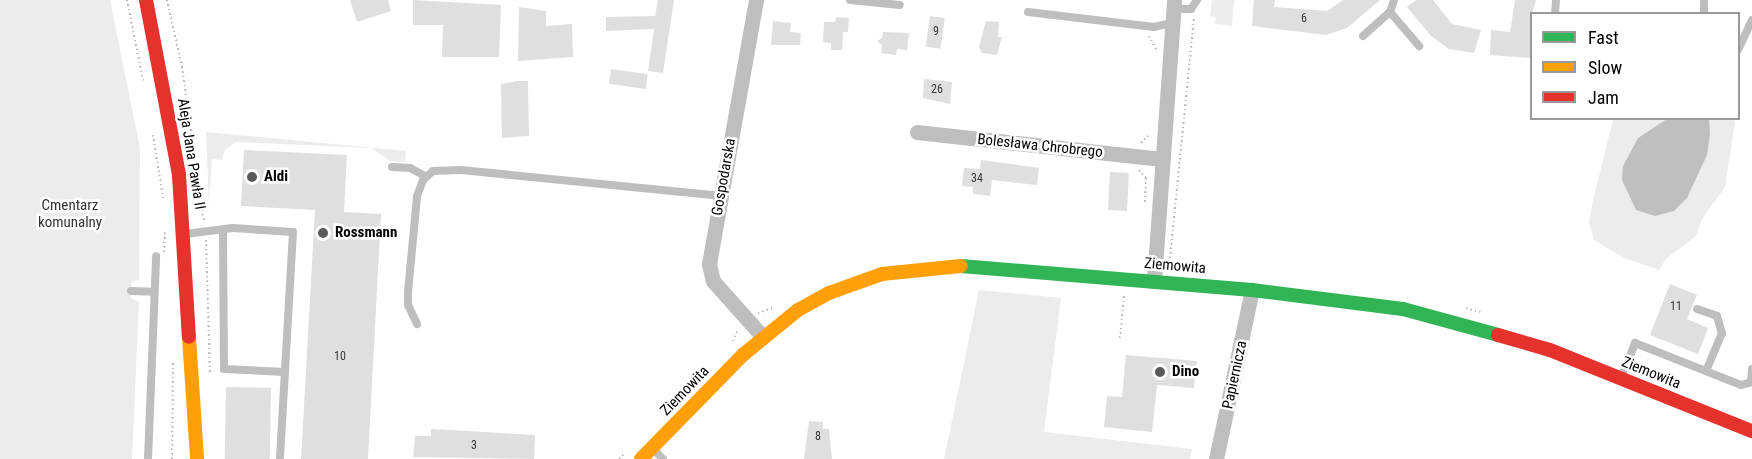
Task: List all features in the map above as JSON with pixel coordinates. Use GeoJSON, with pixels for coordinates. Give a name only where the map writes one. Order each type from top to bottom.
{"type":"FeatureCollection","features":[{"type":"Feature","properties":{"kind":"street","name":"Aleja Jana Pawła II"},"geometry":{"type":"LineString","coordinates":[[146,0],[179,175],[185,234],[197,459]]}},
{"type":"Feature","properties":{"kind":"street","name":"Gospodarska"},"geometry":{"type":"LineString","coordinates":[[756,0],[720,196],[710,272],[713,281],[763,337]]}},
{"type":"Feature","properties":{"kind":"street"},"geometry":{"type":"LineString","coordinates":[[1154,281],[1162,261],[1162,159],[1173,10]]}},
{"type":"Feature","properties":{"kind":"street","name":"Bolesława Chrobrego"},"geometry":{"type":"LineString","coordinates":[[917,132],[1162,159]]}},
{"type":"Feature","properties":{"kind":"street","name":"Ziemowita"},"geometry":{"type":"LineString","coordinates":[[641,459],[763,337],[829,292],[882,274],[914,267],[987,266],[1252,290],[1366,303],[1452,320],[1550,350],[1752,431]]}},
{"type":"Feature","properties":{"kind":"street","name":"Papiernicza"},"geometry":{"type":"LineString","coordinates":[[1216,459],[1252,290]]}},
{"type":"Feature","properties":{"kind":"street","name":"Aleja Jana Pawła II"},"geometry":{"type":"LineString","coordinates":[[184,459],[189,314]]}},
{"type":"Feature","properties":{"kind":"lane"},"geometry":{"type":"LineString","coordinates":[[850,0],[900,5]]}},
{"type":"Feature","properties":{"kind":"lane"},"geometry":{"type":"LineString","coordinates":[[1028,12],[1150,26],[1173,10],[1191,9],[1197,0]]}},
{"type":"Feature","properties":{"kind":"lane"},"geometry":{"type":"LineString","coordinates":[[1363,36],[1390,12],[1394,0]]}},
{"type":"Feature","properties":{"kind":"lane"},"geometry":{"type":"LineString","coordinates":[[1390,12],[1419,46]]}},
{"type":"Feature","properties":{"kind":"lane"},"geometry":{"type":"LineString","coordinates":[[1742,31],[1752,20]]}},
{"type":"Feature","properties":{"kind":"lane"},"geometry":{"type":"LineString","coordinates":[[392,167],[410,168],[425,176]]}},
{"type":"Feature","properties":{"kind":"lane"},"geometry":{"type":"LineString","coordinates":[[417,324],[408,305],[408,292],[417,196],[425,176],[444,169],[461,170],[720,196]]}},
{"type":"Feature","properties":{"kind":"lane"},"geometry":{"type":"LineString","coordinates":[[185,234],[223,230],[293,232],[280,459]]}},
{"type":"Feature","properties":{"kind":"lane"},"geometry":{"type":"LineString","coordinates":[[223,230],[224,369],[285,372]]}},
{"type":"Feature","properties":{"kind":"lane"},"geometry":{"type":"LineString","coordinates":[[148,459],[154,292],[160,255]]}},
{"type":"Feature","properties":{"kind":"lane"},"geometry":{"type":"LineString","coordinates":[[131,291],[154,292]]}},
{"type":"Feature","properties":{"kind":"lane"},"geometry":{"type":"LineString","coordinates":[[1697,309],[1717,316],[1722,333],[1706,371]]}},
{"type":"Feature","properties":{"kind":"lane"},"geometry":{"type":"LineString","coordinates":[[1621,378],[1635,343],[1741,386],[1752,382],[1752,369]]}},
{"type":"Feature","properties":{"kind":"lane"},"geometry":{"type":"LineString","coordinates":[[652,448],[663,459]]}},
{"type":"Feature","properties":{"kind":"path"},"geometry":{"type":"LineString","coordinates":[[127,0],[144,87]]}},
{"type":"Feature","properties":{"kind":"path"},"geometry":{"type":"LineString","coordinates":[[133,0],[150,85]]}},
{"type":"Feature","properties":{"kind":"path"},"geometry":{"type":"LineString","coordinates":[[1162,261],[1174,251],[1194,17]]}},
{"type":"Feature","properties":{"kind":"path"},"geometry":{"type":"LineString","coordinates":[[1150,26],[1149,38],[1158,52]]}},
{"type":"Feature","properties":{"kind":"path"},"geometry":{"type":"LineString","coordinates":[[158,130],[164,164]]}},
{"type":"Feature","properties":{"kind":"path"},"geometry":{"type":"LineString","coordinates":[[153,132],[164,209]]}},
{"type":"Feature","properties":{"kind":"path"},"geometry":{"type":"LineString","coordinates":[[1144,210],[1146,178],[1136,166],[1138,146],[1152,133]]}},
{"type":"Feature","properties":{"kind":"path"},"geometry":{"type":"LineString","coordinates":[[166,175],[168,197]]}},
{"type":"Feature","properties":{"kind":"path"},"geometry":{"type":"LineString","coordinates":[[160,255],[165,220]]}},
{"type":"Feature","properties":{"kind":"path"},"geometry":{"type":"LineString","coordinates":[[1162,261],[1176,266]]}},
{"type":"Feature","properties":{"kind":"path"},"geometry":{"type":"LineString","coordinates":[[1114,291],[1133,293]]}},
{"type":"Feature","properties":{"kind":"path"},"geometry":{"type":"LineString","coordinates":[[1120,338],[1124,292]]}},
{"type":"Feature","properties":{"kind":"path"},"geometry":{"type":"LineString","coordinates":[[733,342],[748,320],[781,305]]}},
{"type":"Feature","properties":{"kind":"path"},"geometry":{"type":"LineString","coordinates":[[1458,306],[1488,314]]}},
{"type":"Feature","properties":{"kind":"path"},"geometry":{"type":"LineString","coordinates":[[172,459],[173,351]]}},
{"type":"Feature","properties":{"kind":"path"},"geometry":{"type":"LineString","coordinates":[[619,459],[626,452]]}},
{"type":"Feature","properties":{"kind":"green space","name":"Cmentarz komunalny"},"geometry":{"type":"Polygon","coordinates":[[[0,0],[110,0],[140,148],[139,279],[131,283],[131,298],[139,302],[132,459],[0,459],[0,0]]]}},
{"type":"Feature","properties":{"kind":"green space"},"geometry":{"type":"Polygon","coordinates":[[[1212,0],[1234,0],[1232,26],[1215,24],[1216,17],[1210,16],[1212,0]]]}},
{"type":"Feature","properties":{"kind":"green space"},"geometry":{"type":"Polygon","coordinates":[[[1613,120],[1734,120],[1735,122],[1725,187],[1702,219],[1697,235],[1666,259],[1659,270],[1624,258],[1594,240],[1589,223],[1613,120]]]}},
{"type":"Feature","properties":{"kind":"green space"},"geometry":{"type":"Polygon","coordinates":[[[206,132],[406,151],[405,162],[390,161],[371,148],[235,142],[225,150],[222,160],[212,159],[209,205],[206,132]]]}},
{"type":"Feature","properties":{"kind":"green space"},"geometry":{"type":"Polygon","coordinates":[[[979,290],[1061,298],[1044,432],[1192,449],[1190,459],[944,459],[979,290]]]}},
{"type":"Feature","properties":{"kind":"shaded area"},"geometry":{"type":"Polygon","coordinates":[[[1665,120],[1709,120],[1707,155],[1687,198],[1674,211],[1655,216],[1636,210],[1622,180],[1623,166],[1638,138],[1665,120]]]}},
{"type":"Feature","properties":{"kind":"building"},"geometry":{"type":"Polygon","coordinates":[[[350,0],[388,0],[391,11],[357,22],[350,0]]]}},
{"type":"Feature","properties":{"kind":"building"},"geometry":{"type":"Polygon","coordinates":[[[413,0],[501,5],[499,57],[442,57],[443,25],[413,25],[413,0]]]}},
{"type":"Feature","properties":{"kind":"building"},"geometry":{"type":"Polygon","coordinates":[[[658,0],[674,0],[663,73],[648,71],[654,29],[606,31],[606,17],[655,16],[658,0]]]}},
{"type":"Feature","properties":{"kind":"building"},"geometry":{"type":"Polygon","coordinates":[[[1254,0],[1275,0],[1274,7],[1327,11],[1343,0],[1380,0],[1347,28],[1326,35],[1252,26],[1254,0]]]}},
{"type":"Feature","properties":{"kind":"building"},"geometry":{"type":"Polygon","coordinates":[[[1416,0],[1433,0],[1452,24],[1481,30],[1474,53],[1449,49],[1431,36],[1407,7],[1416,0]]]}},
{"type":"Feature","properties":{"kind":"building"},"geometry":{"type":"Polygon","coordinates":[[[1515,0],[1536,0],[1533,12],[1530,12],[1530,58],[1490,55],[1491,30],[1510,32],[1515,0]]]}},
{"type":"Feature","properties":{"kind":"building"},"geometry":{"type":"Polygon","coordinates":[[[519,7],[546,11],[546,26],[572,24],[573,57],[518,61],[519,7]]]}},
{"type":"Feature","properties":{"kind":"building"},"geometry":{"type":"Polygon","coordinates":[[[930,16],[945,18],[941,49],[926,47],[930,16]]]}},
{"type":"Feature","properties":{"kind":"building"},"geometry":{"type":"Polygon","coordinates":[[[836,17],[849,18],[848,32],[843,32],[842,50],[831,50],[831,43],[823,42],[824,22],[835,22],[836,17]]]}},
{"type":"Feature","properties":{"kind":"building"},"geometry":{"type":"Polygon","coordinates":[[[773,21],[791,23],[790,32],[801,33],[800,45],[771,45],[773,21]]]}},
{"type":"Feature","properties":{"kind":"building"},"geometry":{"type":"Polygon","coordinates":[[[986,21],[999,22],[998,37],[1002,37],[997,55],[982,53],[979,47],[986,21]]]}},
{"type":"Feature","properties":{"kind":"building"},"geometry":{"type":"Polygon","coordinates":[[[883,32],[909,33],[907,50],[897,49],[896,55],[881,53],[882,45],[877,41],[882,38],[883,32]]]}},
{"type":"Feature","properties":{"kind":"building"},"geometry":{"type":"Polygon","coordinates":[[[611,69],[648,74],[646,89],[609,84],[611,69]]]}},
{"type":"Feature","properties":{"kind":"building"},"geometry":{"type":"Polygon","coordinates":[[[924,79],[952,82],[950,104],[923,98],[924,79]]]}},
{"type":"Feature","properties":{"kind":"building"},"geometry":{"type":"Polygon","coordinates":[[[528,81],[529,136],[502,138],[501,84],[528,81]]]}},
{"type":"Feature","properties":{"kind":"building"},"geometry":{"type":"Polygon","coordinates":[[[244,150],[347,155],[344,212],[381,214],[368,459],[301,459],[315,210],[241,206],[244,150]]]}},
{"type":"Feature","properties":{"kind":"building"},"geometry":{"type":"Polygon","coordinates":[[[981,160],[1039,168],[1037,185],[992,180],[990,196],[973,194],[973,187],[962,186],[964,168],[980,169],[981,160]]]}},
{"type":"Feature","properties":{"kind":"building"},"geometry":{"type":"Polygon","coordinates":[[[1110,172],[1129,173],[1127,211],[1108,210],[1110,172]]]}},
{"type":"Feature","properties":{"kind":"building"},"geometry":{"type":"Polygon","coordinates":[[[1670,284],[1697,295],[1687,319],[1708,328],[1698,354],[1650,335],[1670,284]]]}},
{"type":"Feature","properties":{"kind":"building"},"geometry":{"type":"Polygon","coordinates":[[[1126,355],[1197,361],[1194,388],[1157,385],[1152,432],[1104,427],[1107,396],[1122,397],[1126,355]]]}},
{"type":"Feature","properties":{"kind":"building"},"geometry":{"type":"Polygon","coordinates":[[[226,387],[271,388],[270,459],[225,459],[226,387]]]}},
{"type":"Feature","properties":{"kind":"building"},"geometry":{"type":"Polygon","coordinates":[[[809,421],[823,422],[823,429],[829,429],[832,459],[804,459],[809,421]]]}},
{"type":"Feature","properties":{"kind":"building"},"geometry":{"type":"Polygon","coordinates":[[[431,429],[535,435],[534,459],[413,457],[415,436],[431,436],[431,429]]]}},
{"type":"Feature","properties":{"kind":"traffic: fast"},"geometry":{"type":"LineString","coordinates":[[961,266],[1252,290],[1403,309],[1498,335]]}},
{"type":"Feature","properties":{"kind":"traffic: slow"},"geometry":{"type":"LineString","coordinates":[[641,459],[744,354],[798,310],[829,293],[882,274],[961,266]]}},
{"type":"Feature","properties":{"kind":"traffic: slow"},"geometry":{"type":"LineString","coordinates":[[189,337],[197,459]]}},
{"type":"Feature","properties":{"kind":"traffic: jam"},"geometry":{"type":"LineString","coordinates":[[146,0],[179,175],[189,337]]}},
{"type":"Feature","properties":{"kind":"traffic: jam"},"geometry":{"type":"LineString","coordinates":[[1498,335],[1550,350],[1752,431]]}},
{"type":"Feature","properties":{"kind":"place","name":"Aldi"},"geometry":{"type":"Point","coordinates":[252,177]}},
{"type":"Feature","properties":{"kind":"place","name":"Rossmann"},"geometry":{"type":"Point","coordinates":[323,233]}},
{"type":"Feature","properties":{"kind":"place","name":"Dino"},"geometry":{"type":"Point","coordinates":[1160,372]}}]}
